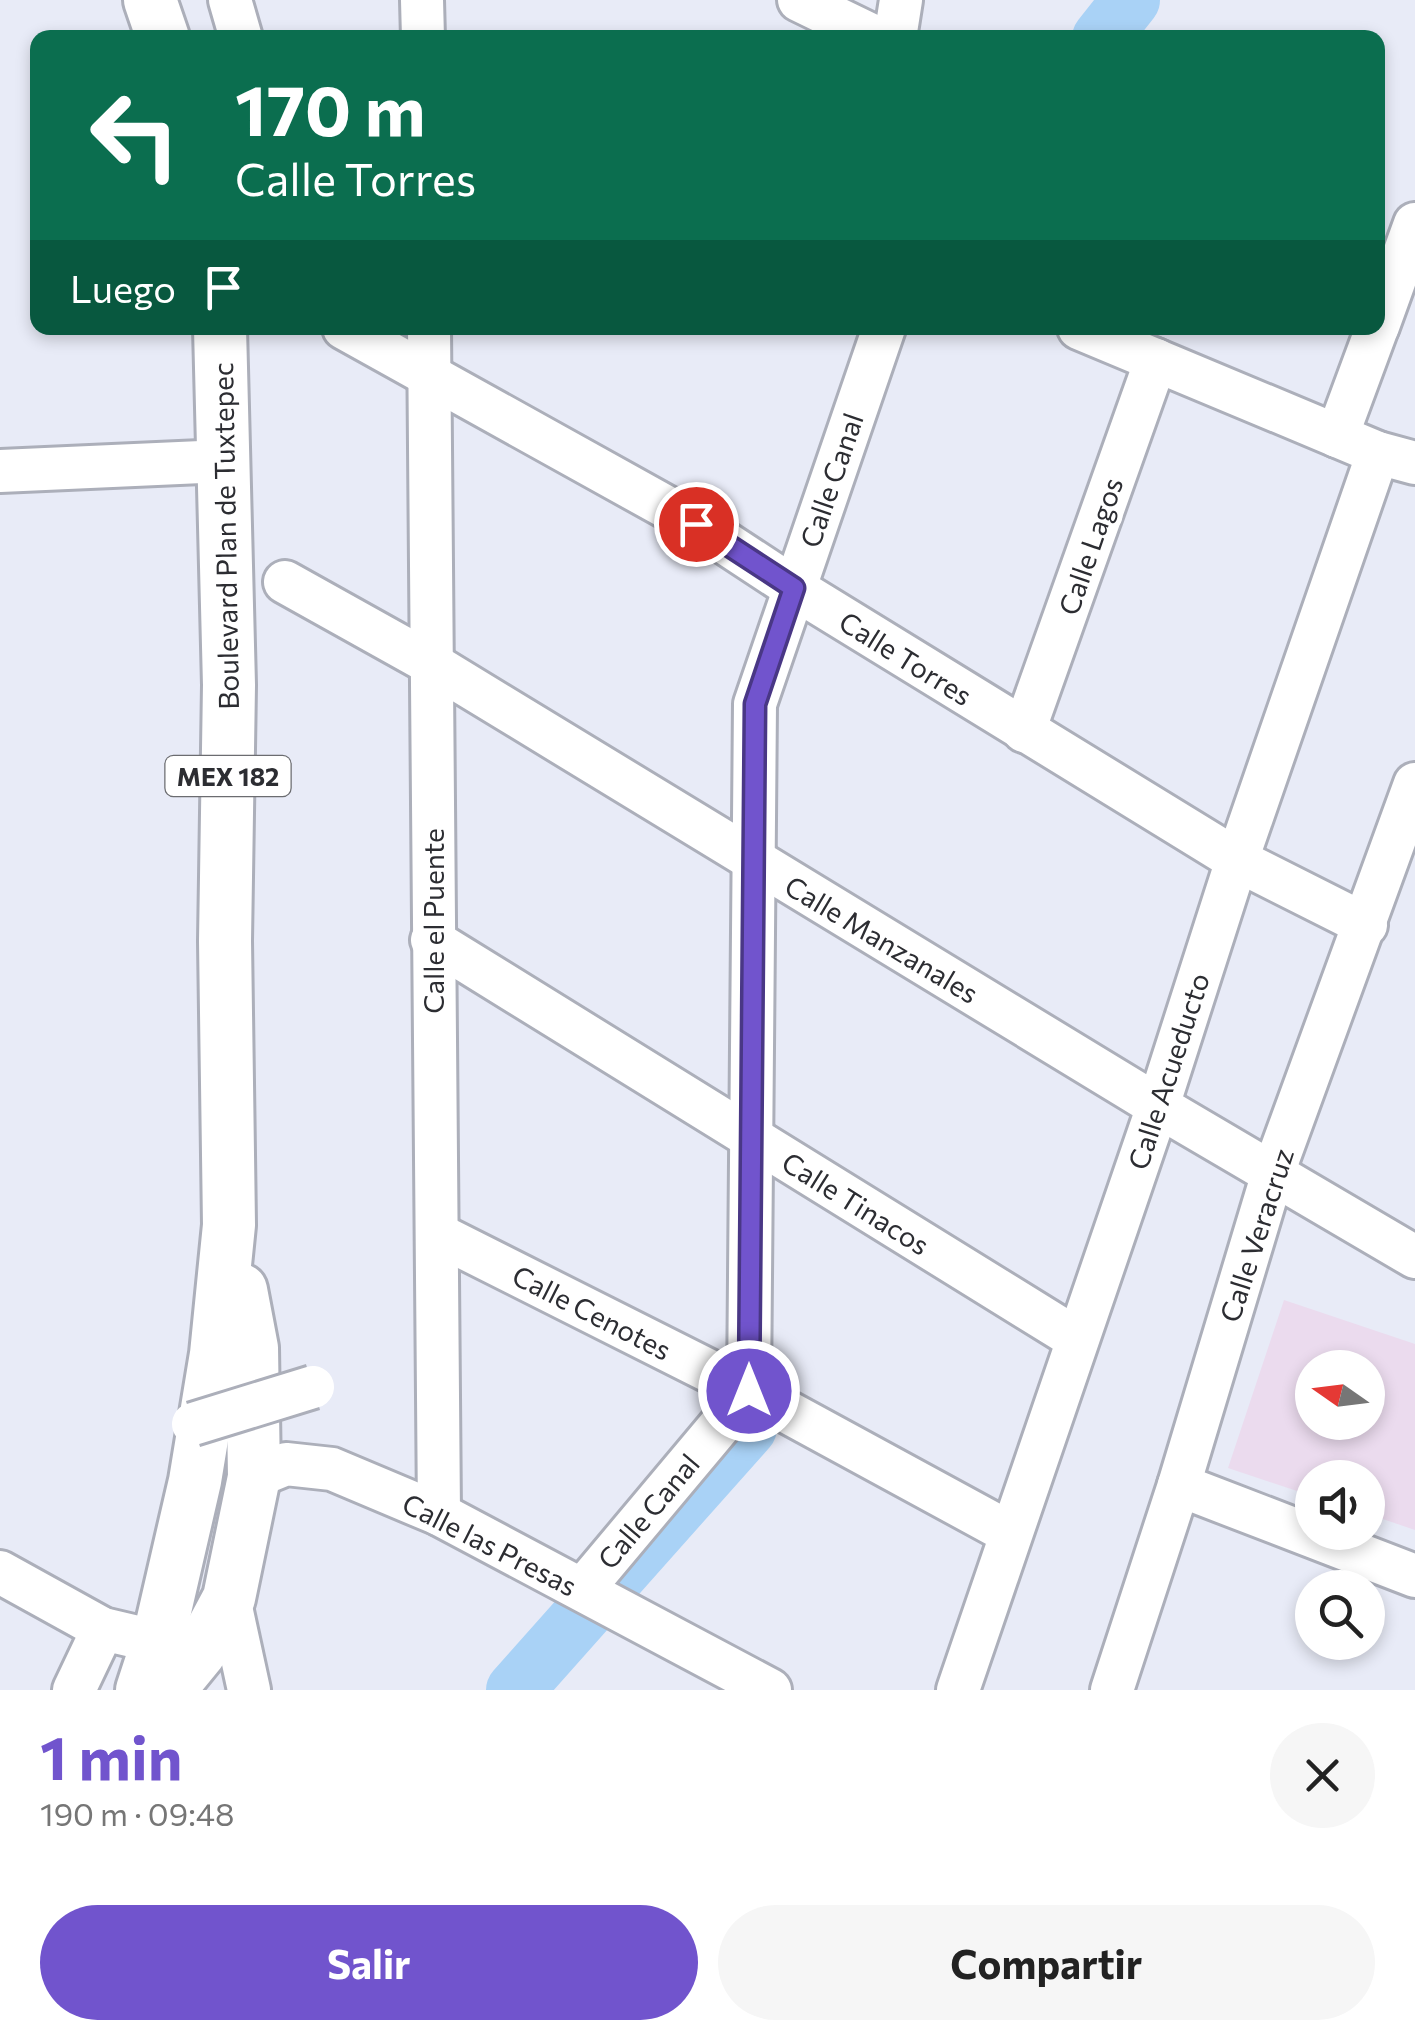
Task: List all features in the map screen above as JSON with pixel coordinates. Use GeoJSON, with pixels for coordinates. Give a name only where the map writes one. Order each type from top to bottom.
{"type":"FeatureCollection","features":[{"type":"Feature","properties":{"kind":"main road"},"geometry":{"type":"LineString","coordinates":[[150,0],[160,30]]}},
{"type":"Feature","properties":{"kind":"main road","name":"Boulevard Plan de Tuxtepec"},"geometry":{"type":"LineString","coordinates":[[220,335],[229,686],[225,941],[228,1225]]}},
{"type":"Feature","properties":{"kind":"main road","name":"MEX 182"},"geometry":{"type":"LineString","coordinates":[[142,1690],[179,1668],[229,1598],[254,1477],[252,1348],[228,1225]]}},
{"type":"Feature","properties":{"kind":"main road","name":"MEX 182"},"geometry":{"type":"LineString","coordinates":[[179,1668],[178,1557],[216,1354],[228,1225]]}},
{"type":"Feature","properties":{"kind":"main road"},"geometry":{"type":"LineString","coordinates":[[195,1481],[213,1469],[235,1467],[254,1477]]}},
{"type":"Feature","properties":{"kind":"main road"},"geometry":{"type":"LineString","coordinates":[[178,1557],[180,1577],[191,1593],[209,1601],[229,1598]]}},
{"type":"Feature","properties":{"kind":"street"},"geometry":{"type":"LineString","coordinates":[[230,0],[238,30]]}},
{"type":"Feature","properties":{"kind":"street"},"geometry":{"type":"LineString","coordinates":[[422,0],[423,30]]}},
{"type":"Feature","properties":{"kind":"street"},"geometry":{"type":"LineString","coordinates":[[799,0],[860,30]]}},
{"type":"Feature","properties":{"kind":"street"},"geometry":{"type":"LineString","coordinates":[[896,30],[901,0]]}},
{"type":"Feature","properties":{"kind":"street"},"geometry":{"type":"LineString","coordinates":[[1385,305],[1415,224]]}},
{"type":"Feature","properties":{"kind":"street","name":"Calle Torres"},"geometry":{"type":"LineString","coordinates":[[356,335],[696,524],[1237,860],[1366,926]]}},
{"type":"Feature","properties":{"kind":"street","name":"Calle el Puente"},"geometry":{"type":"LineString","coordinates":[[429,335],[438,1514]]}},
{"type":"Feature","properties":{"kind":"street","name":"Calle Canal"},"geometry":{"type":"LineString","coordinates":[[597,1598],[749,1391],[755,704],[882,335]]}},
{"type":"Feature","properties":{"kind":"street"},"geometry":{"type":"LineString","coordinates":[[1095,335],[1396,458]]}},
{"type":"Feature","properties":{"kind":"street"},"geometry":{"type":"LineString","coordinates":[[1338,436],[1374,335]]}},
{"type":"Feature","properties":{"kind":"street","name":"Calle Lagos"},"geometry":{"type":"LineString","coordinates":[[1024,731],[1156,360]]}},
{"type":"Feature","properties":{"kind":"street","name":"Calle Acueducto"},"geometry":{"type":"LineString","coordinates":[[958,1690],[1158,1106],[1237,860],[1396,458]]}},
{"type":"Feature","properties":{"kind":"street"},"geometry":{"type":"LineString","coordinates":[[0,472],[224,461]]}},
{"type":"Feature","properties":{"kind":"street","name":"Calle Manzanales"},"geometry":{"type":"LineString","coordinates":[[285,582],[432,664],[1158,1106],[1415,1257]]}},
{"type":"Feature","properties":{"kind":"street","name":"Calle Veracruz"},"geometry":{"type":"LineString","coordinates":[[1112,1690],[1273,1173],[1415,784]]}},
{"type":"Feature","properties":{"kind":"street","name":"Calle Tinacos"},"geometry":{"type":"LineString","coordinates":[[432,940],[1077,1339]]}},
{"type":"Feature","properties":{"kind":"street","name":"Calle Cenotes"},"geometry":{"type":"LineString","coordinates":[[437,1234],[749,1391],[1010,1533]]}},
{"type":"Feature","properties":{"kind":"street"},"geometry":{"type":"LineString","coordinates":[[193,1424],[314,1387]]}},
{"type":"Feature","properties":{"kind":"street","name":"Calle las Presas"},"geometry":{"type":"LineString","coordinates":[[254,1477],[286,1464],[332,1470],[438,1514],[770,1690]]}},
{"type":"Feature","properties":{"kind":"street"},"geometry":{"type":"LineString","coordinates":[[1178,1486],[1415,1576]]}},
{"type":"Feature","properties":{"kind":"street"},"geometry":{"type":"LineString","coordinates":[[0,1572],[179,1668]]}},
{"type":"Feature","properties":{"kind":"street"},"geometry":{"type":"LineString","coordinates":[[229,1598],[250,1690]]}},
{"type":"Feature","properties":{"kind":"street"},"geometry":{"type":"LineString","coordinates":[[74,1690],[103,1629]]}},
{"type":"Feature","properties":{"kind":"shaded area"},"geometry":{"type":"Polygon","coordinates":[[[1284,1300],[1415,1344],[1415,1530],[1385,1520],[1385,1460],[1295,1460],[1295,1490],[1228,1468],[1284,1300]]]}},
{"type":"Feature","properties":{"kind":"waterway"},"geometry":{"type":"LineString","coordinates":[[1107,30],[1131,0]]}},
{"type":"Feature","properties":{"kind":"waterway"},"geometry":{"type":"LineString","coordinates":[[515,1690],[748,1428]]}},
{"type":"Feature","properties":{"kind":"route"},"geometry":{"type":"LineString","coordinates":[[696,524],[794,588],[755,704],[749,1391]]}}]}
